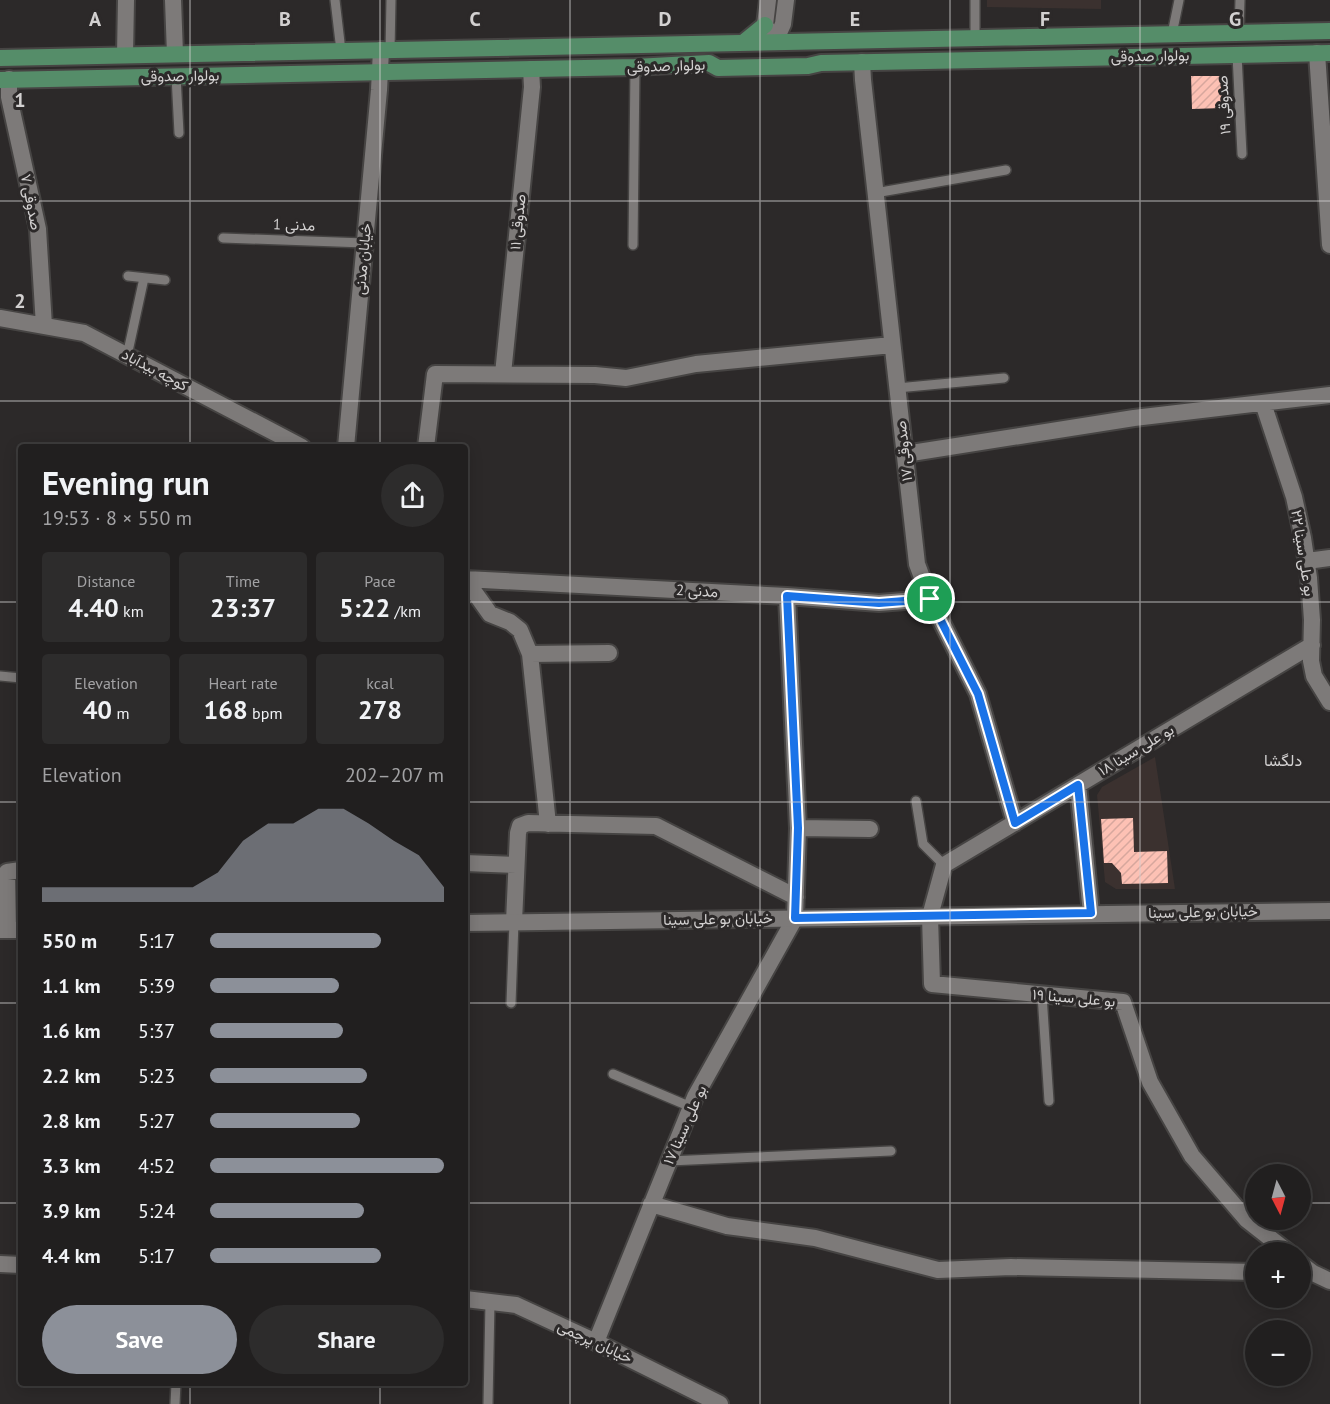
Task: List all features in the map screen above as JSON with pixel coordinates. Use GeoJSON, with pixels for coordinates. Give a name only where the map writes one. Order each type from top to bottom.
{"type":"FeatureCollection","features":[{"type":"Feature","properties":{"kind":"main road"},"geometry":{"type":"LineString","coordinates":[[743,43],[765,25]]}},
{"type":"Feature","properties":{"kind":"main road","name":"بولوار صدوقی"},"geometry":{"type":"LineString","coordinates":[[0,58],[1330,31]]}},
{"type":"Feature","properties":{"kind":"main road"},"geometry":{"type":"LineString","coordinates":[[710,63],[718,60],[753,59],[775,42],[788,47],[802,58],[821,63]]}},
{"type":"Feature","properties":{"kind":"main road"},"geometry":{"type":"LineString","coordinates":[[450,49],[451,71]]}},
{"type":"Feature","properties":{"kind":"main road","name":"بولوار صدوقی"},"geometry":{"type":"LineString","coordinates":[[4,80],[635,67],[710,63],[718,68],[808,66],[821,63],[1324,53]]}},
{"type":"Feature","properties":{"kind":"street"},"geometry":{"type":"LineString","coordinates":[[125,55],[126,0]]}},
{"type":"Feature","properties":{"kind":"street"},"geometry":{"type":"LineString","coordinates":[[173,0],[175,54]]}},
{"type":"Feature","properties":{"kind":"street"},"geometry":{"type":"LineString","coordinates":[[768,0],[765,25],[775,42]]}},
{"type":"Feature","properties":{"kind":"street"},"geometry":{"type":"LineString","coordinates":[[775,42],[783,24],[786,0]]}},
{"type":"Feature","properties":{"kind":"street"},"geometry":{"type":"LineString","coordinates":[[391,50],[395,66],[401,71]]}},
{"type":"Feature","properties":{"kind":"street","name":"خیابان مدنی"},"geometry":{"type":"LineString","coordinates":[[346,444],[381,71],[391,50]]}},
{"type":"Feature","properties":{"kind":"street"},"geometry":{"type":"LineString","coordinates":[[1324,53],[1330,245]]}},
{"type":"Feature","properties":{"kind":"street","name":"صدوقی ۱۷"},"geometry":{"type":"LineString","coordinates":[[862,62],[917,564],[930,599],[978,694],[1015,823]]}},
{"type":"Feature","properties":{"kind":"street","name":"صدوقی ۱۱"},"geometry":{"type":"LineString","coordinates":[[503,374],[532,87],[531,69]]}},
{"type":"Feature","properties":{"kind":"street","name":"صدوقی ۷"},"geometry":{"type":"LineString","coordinates":[[4,80],[38,229],[44,326]]}},
{"type":"Feature","properties":{"kind":"street","name":"کوچه بیدآباد"},"geometry":{"type":"LineString","coordinates":[[0,318],[84,333],[296,444]]}},
{"type":"Feature","properties":{"kind":"street"},"geometry":{"type":"LineString","coordinates":[[426,444],[435,374],[596,375],[626,378],[696,364],[892,345]]}},
{"type":"Feature","properties":{"kind":"street"},"geometry":{"type":"LineString","coordinates":[[905,454],[1134,418],[1330,395]]}},
{"type":"Feature","properties":{"kind":"street","name":"بو علی سینا ۲۲"},"geometry":{"type":"LineString","coordinates":[[1263,403],[1294,497],[1307,561],[1312,620],[1311,661],[1314,676],[1330,702]]}},
{"type":"Feature","properties":{"kind":"street"},"geometry":{"type":"LineString","coordinates":[[1307,561],[1330,558]]}},
{"type":"Feature","properties":{"kind":"street","name":"مدنی 2"},"geometry":{"type":"LineString","coordinates":[[468,579],[879,603],[930,599]]}},
{"type":"Feature","properties":{"kind":"street"},"geometry":{"type":"LineString","coordinates":[[468,583],[489,614],[510,621],[520,630],[530,654],[548,824]]}},
{"type":"Feature","properties":{"kind":"street"},"geometry":{"type":"LineString","coordinates":[[787,596],[798,828],[795,918]]}},
{"type":"Feature","properties":{"kind":"street","name":"بو علی سینا ۱۸"},"geometry":{"type":"LineString","coordinates":[[944,866],[1312,645]]}},
{"type":"Feature","properties":{"kind":"street"},"geometry":{"type":"LineString","coordinates":[[530,654],[609,653]]}},
{"type":"Feature","properties":{"kind":"street"},"geometry":{"type":"LineString","coordinates":[[1078,785],[1091,913]]}},
{"type":"Feature","properties":{"kind":"street"},"geometry":{"type":"LineString","coordinates":[[514,922],[520,826],[528,823],[656,826],[796,897]]}},
{"type":"Feature","properties":{"kind":"street"},"geometry":{"type":"LineString","coordinates":[[798,828],[870,829]]}},
{"type":"Feature","properties":{"kind":"street"},"geometry":{"type":"LineString","coordinates":[[468,863],[516,865]]}},
{"type":"Feature","properties":{"kind":"street"},"geometry":{"type":"LineString","coordinates":[[930,916],[944,866]]}},
{"type":"Feature","properties":{"kind":"street"},"geometry":{"type":"LineString","coordinates":[[10,930],[14,871]]}},
{"type":"Feature","properties":{"kind":"street","name":"خیابان بو علی سینا"},"geometry":{"type":"LineString","coordinates":[[468,923],[1330,910]]}},
{"type":"Feature","properties":{"kind":"street","name":"بو علی سینا ۱۹"},"geometry":{"type":"LineString","coordinates":[[930,916],[932,984],[1124,1002],[1150,1082],[1192,1156],[1247,1220],[1275,1242]]}},
{"type":"Feature","properties":{"kind":"street","name":"بو علی سینا ۱۷"},"geometry":{"type":"LineString","coordinates":[[596,1342],[691,1107],[795,918]]}},
{"type":"Feature","properties":{"kind":"street"},"geometry":{"type":"LineString","coordinates":[[651,1204],[727,1226],[815,1238],[938,1270],[1011,1268],[1245,1272]]}},
{"type":"Feature","properties":{"kind":"street"},"geometry":{"type":"LineString","coordinates":[[0,1264],[18,1265]]}},
{"type":"Feature","properties":{"kind":"street"},"geometry":{"type":"LineString","coordinates":[[1311,1272],[1330,1281]]}},
{"type":"Feature","properties":{"kind":"street","name":"خیابان پرچمی"},"geometry":{"type":"LineString","coordinates":[[468,1299],[516,1305],[596,1342],[696,1398],[720,1404]]}},
{"type":"Feature","properties":{"kind":"lane"},"geometry":{"type":"LineString","coordinates":[[335,0],[340,31],[340,51]]}},
{"type":"Feature","properties":{"kind":"lane"},"geometry":{"type":"LineString","coordinates":[[391,0],[391,50]]}},
{"type":"Feature","properties":{"kind":"lane"},"geometry":{"type":"LineString","coordinates":[[975,0],[975,38]]}},
{"type":"Feature","properties":{"kind":"lane"},"geometry":{"type":"LineString","coordinates":[[1172,34],[1179,0]]}},
{"type":"Feature","properties":{"kind":"lane"},"geometry":{"type":"LineString","coordinates":[[1239,33],[1240,0]]}},
{"type":"Feature","properties":{"kind":"lane","name":"صدوقی ۱۹"},"geometry":{"type":"LineString","coordinates":[[1237,55],[1242,154]]}},
{"type":"Feature","properties":{"kind":"lane"},"geometry":{"type":"LineString","coordinates":[[633,245],[635,67]]}},
{"type":"Feature","properties":{"kind":"lane"},"geometry":{"type":"LineString","coordinates":[[176,76],[178,133]]}},
{"type":"Feature","properties":{"kind":"lane"},"geometry":{"type":"LineString","coordinates":[[875,194],[1006,170]]}},
{"type":"Feature","properties":{"kind":"lane","name":"مدنی 1"},"geometry":{"type":"LineString","coordinates":[[223,238],[365,243]]}},
{"type":"Feature","properties":{"kind":"lane"},"geometry":{"type":"LineString","coordinates":[[128,276],[165,280]]}},
{"type":"Feature","properties":{"kind":"lane"},"geometry":{"type":"LineString","coordinates":[[127,356],[144,278]]}},
{"type":"Feature","properties":{"kind":"lane"},"geometry":{"type":"LineString","coordinates":[[897,388],[1004,378]]}},
{"type":"Feature","properties":{"kind":"lane"},"geometry":{"type":"LineString","coordinates":[[0,676],[18,678]]}},
{"type":"Feature","properties":{"kind":"lane"},"geometry":{"type":"LineString","coordinates":[[916,801],[923,844],[944,866]]}},
{"type":"Feature","properties":{"kind":"lane"},"geometry":{"type":"LineString","coordinates":[[511,1003],[514,922]]}},
{"type":"Feature","properties":{"kind":"lane"},"geometry":{"type":"LineString","coordinates":[[1042,995],[1049,1101]]}},
{"type":"Feature","properties":{"kind":"lane"},"geometry":{"type":"LineString","coordinates":[[613,1074],[691,1107]]}},
{"type":"Feature","properties":{"kind":"lane"},"geometry":{"type":"LineString","coordinates":[[669,1161],[891,1151]]}},
{"type":"Feature","properties":{"kind":"lane"},"geometry":{"type":"LineString","coordinates":[[488,1404],[490,1302]]}},
{"type":"Feature","properties":{"kind":"lane"},"geometry":{"type":"LineString","coordinates":[[175,1404],[176,1386]]}},
{"type":"Feature","properties":{"kind":"shaded area"},"geometry":{"type":"Polygon","coordinates":[[[987,0],[1101,0],[1101,9],[987,7],[987,0]]]}},
{"type":"Feature","properties":{"kind":"shaded area"},"geometry":{"type":"Polygon","coordinates":[[[1155,757],[1175,889],[1116,889],[1105,882],[1097,795],[1102,787],[1155,757]]]}},
{"type":"Feature","properties":{"kind":"building"},"geometry":{"type":"Polygon","coordinates":[[[1191,76],[1222,76],[1223,108],[1192,109],[1191,76]]]}},
{"type":"Feature","properties":{"kind":"building"},"geometry":{"type":"Polygon","coordinates":[[[1133,818],[1134,852],[1167,851],[1168,883],[1122,884],[1121,873],[1112,863],[1104,863],[1101,819],[1133,818]]]}},
{"type":"Feature","properties":{"kind":"district","name":"دلگشا"},"geometry":{"type":"Point","coordinates":[1283,760]}},
{"type":"Feature","properties":{"kind":"route"},"geometry":{"type":"LineString","coordinates":[[787,596],[879,603],[930,599],[978,694],[1015,823],[1078,785],[1091,913],[795,918],[798,828],[787,596]]}}]}
